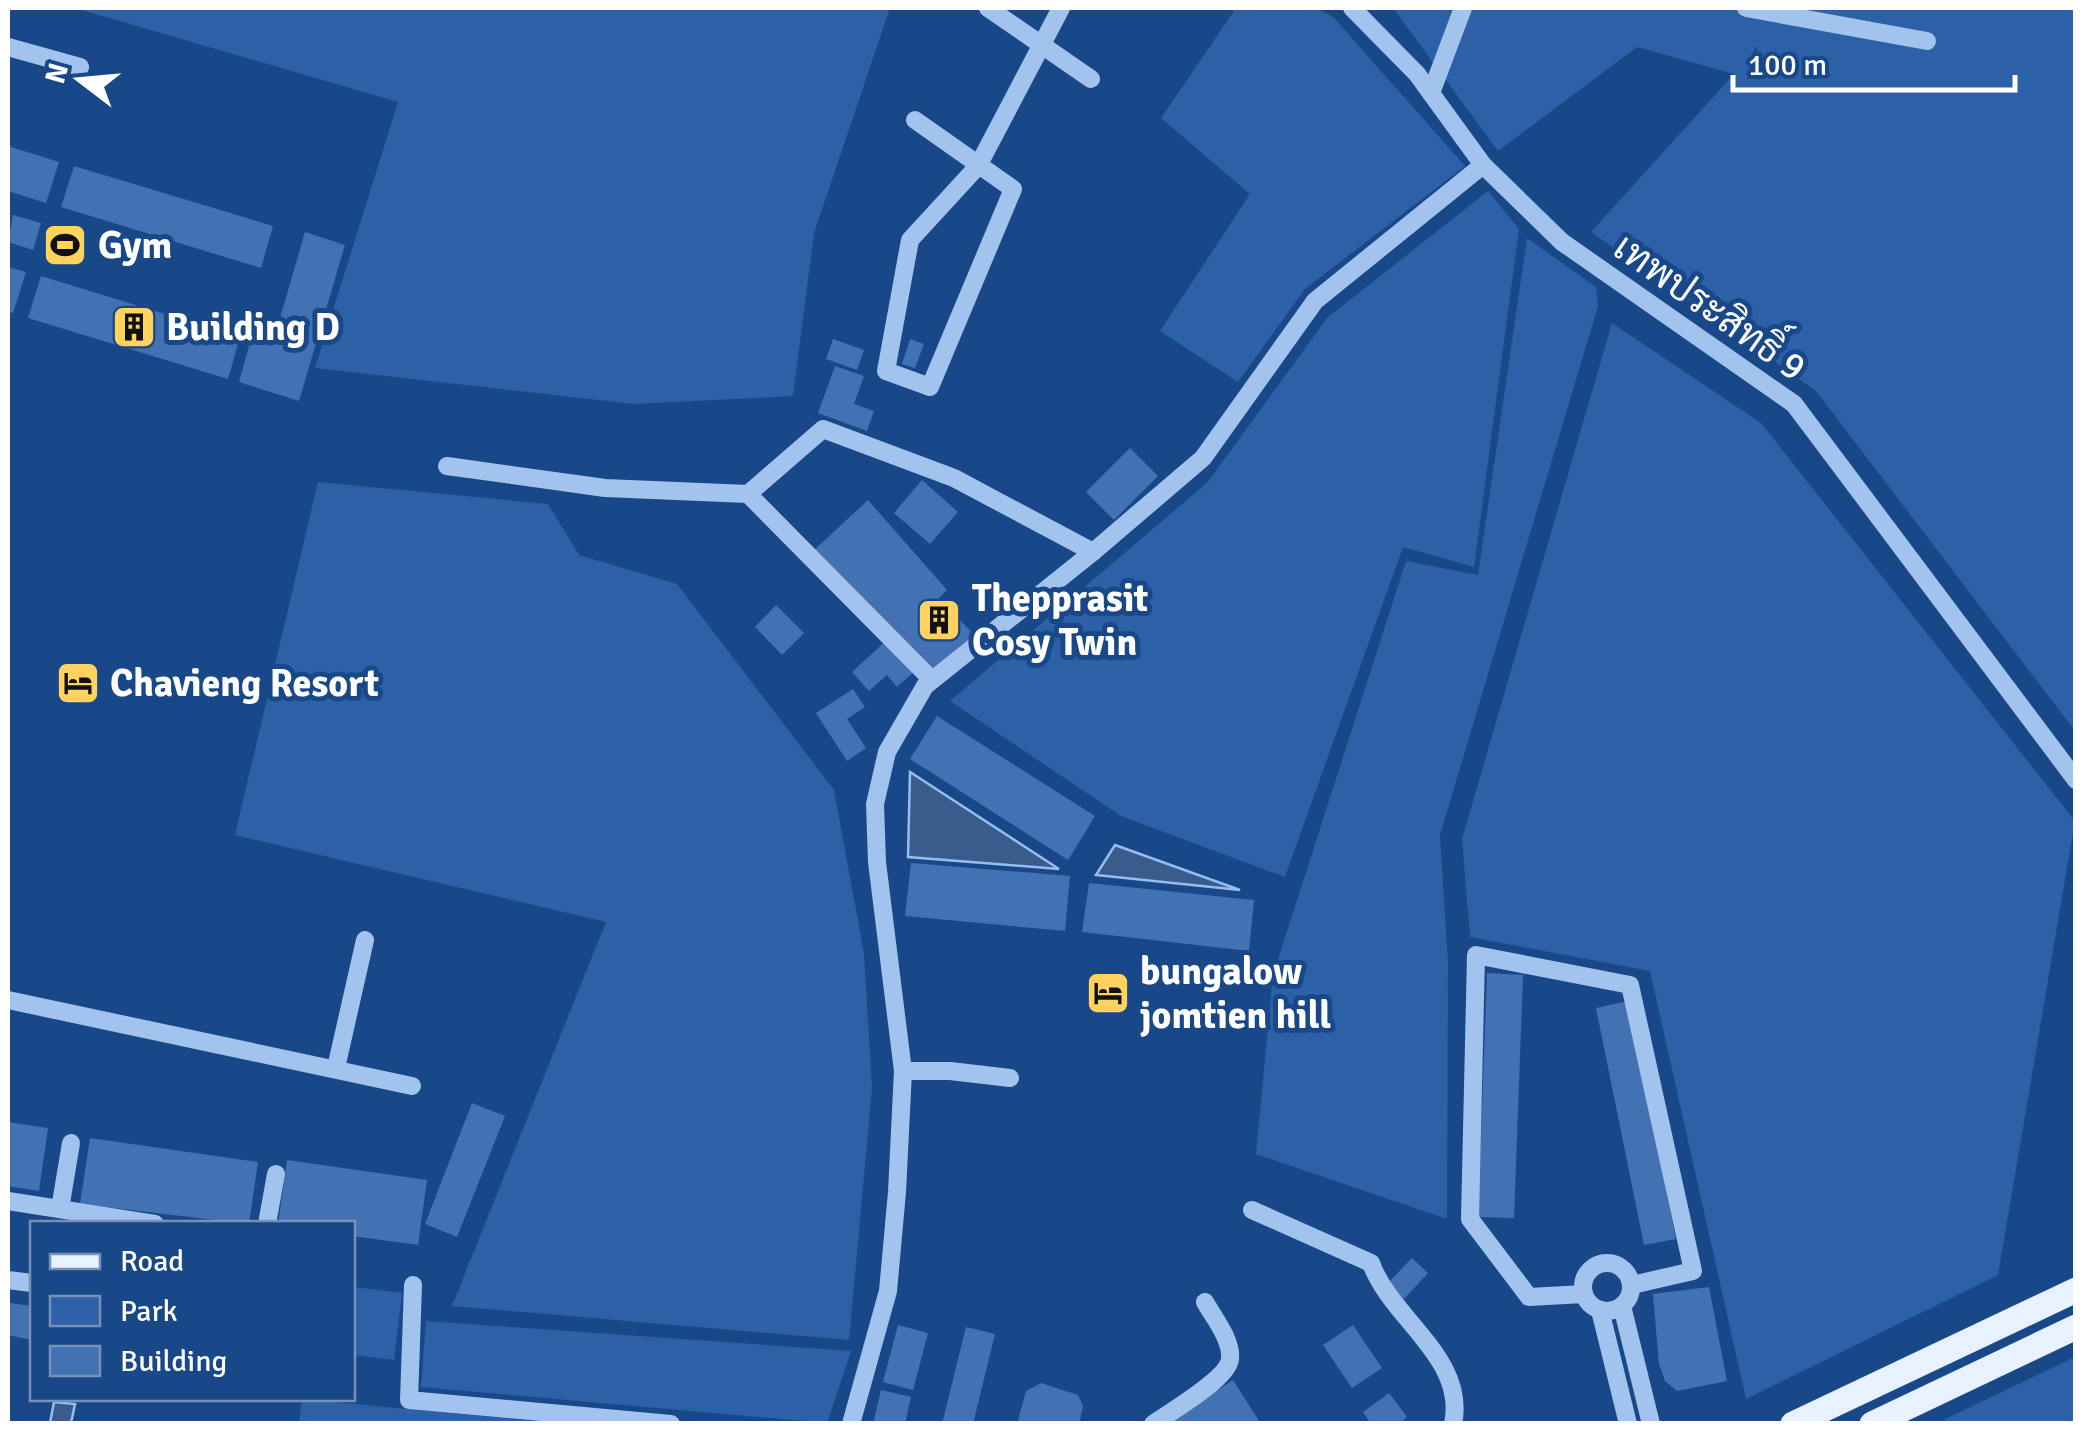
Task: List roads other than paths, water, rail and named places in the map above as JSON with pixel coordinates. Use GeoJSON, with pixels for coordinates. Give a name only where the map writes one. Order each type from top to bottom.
{"type":"FeatureCollection","features":[{"type":"Feature","properties":{"kind":"main road"},"geometry":{"type":"LineString","coordinates":[[1792,1424],[2076,1290]]}},
{"type":"Feature","properties":{"kind":"main road"},"geometry":{"type":"LineString","coordinates":[[1872,1424],[2076,1327]]}},
{"type":"Feature","properties":{"kind":"street"},"geometry":{"type":"LineString","coordinates":[[988,8],[1091,79]]}},
{"type":"Feature","properties":{"kind":"street"},"geometry":{"type":"LineString","coordinates":[[916,120],[978,166],[1013,189],[930,387],[886,371],[910,240],[978,166],[1061,8]]}},
{"type":"Feature","properties":{"kind":"street","name":"เทพประสิทธิ์ 9"},"geometry":{"type":"LineString","coordinates":[[1352,8],[1431,94],[1483,164],[1562,242],[1794,404],[2076,780]]}},
{"type":"Feature","properties":{"kind":"street"},"geometry":{"type":"LineString","coordinates":[[1431,94],[1463,8]]}},
{"type":"Feature","properties":{"kind":"street"},"geometry":{"type":"LineString","coordinates":[[1746,8],[1927,40]]}},
{"type":"Feature","properties":{"kind":"street"},"geometry":{"type":"LineString","coordinates":[[8,46],[80,67]]}},
{"type":"Feature","properties":{"kind":"street"},"geometry":{"type":"LineString","coordinates":[[850,1424],[888,1291],[902,1071],[876,862],[875,804],[887,752],[932,680],[1093,552],[1202,458],[1315,302],[1483,164]]}},
{"type":"Feature","properties":{"kind":"street"},"geometry":{"type":"LineString","coordinates":[[748,494],[823,429],[954,478],[1093,552]]}},
{"type":"Feature","properties":{"kind":"street"},"geometry":{"type":"LineString","coordinates":[[447,466],[605,488],[748,494],[932,680]]}},
{"type":"Feature","properties":{"kind":"street"},"geometry":{"type":"LineString","coordinates":[[336,1068],[365,940]]}},
{"type":"Feature","properties":{"kind":"street"},"geometry":{"type":"LineString","coordinates":[[1628,1424],[1600,1310],[1584,1294],[1530,1297],[1470,1219],[1476,955],[1630,986],[1693,1271],[1632,1284]]}},
{"type":"Feature","properties":{"kind":"street"},"geometry":{"type":"LineString","coordinates":[[8,1000],[412,1086]]}},
{"type":"Feature","properties":{"kind":"street"},"geometry":{"type":"LineString","coordinates":[[902,1071],[950,1070],[1010,1078]]}},
{"type":"Feature","properties":{"kind":"street"},"geometry":{"type":"LineString","coordinates":[[60,1209],[71,1143]]}},
{"type":"Feature","properties":{"kind":"street"},"geometry":{"type":"LineString","coordinates":[[268,1221],[276,1174]]}},
{"type":"Feature","properties":{"kind":"street"},"geometry":{"type":"LineString","coordinates":[[8,1201],[137,1221]]}},
{"type":"Feature","properties":{"kind":"street"},"geometry":{"type":"LineString","coordinates":[[1252,1210],[1371,1263],[1379,1284],[1414,1324],[1452,1382],[1456,1403],[1453,1424]]}},
{"type":"Feature","properties":{"kind":"street"},"geometry":{"type":"LineString","coordinates":[[1584,1294],[1588,1272],[1609,1262],[1623,1268],[1632,1284]]}},
{"type":"Feature","properties":{"kind":"street"},"geometry":{"type":"LineString","coordinates":[[1632,1284],[1622,1306],[1651,1424]]}},
{"type":"Feature","properties":{"kind":"street"},"geometry":{"type":"LineString","coordinates":[[413,1285],[408,1400],[671,1424]]}},
{"type":"Feature","properties":{"kind":"street"},"geometry":{"type":"LineString","coordinates":[[1152,1424],[1223,1374],[1230,1360],[1225,1338],[1204,1302]]}},
{"type":"Feature","properties":{"kind":"street"},"geometry":{"type":"LineString","coordinates":[[1600,1310],[1622,1306]]}},
{"type":"Feature","properties":{"kind":"place","name":"Gym"},"geometry":{"type":"Point","coordinates":[65,245]}},
{"type":"Feature","properties":{"kind":"place","name":"Building D"},"geometry":{"type":"Point","coordinates":[134,327]}},
{"type":"Feature","properties":{"kind":"place","name":"Thepprasit Cosy Twin"},"geometry":{"type":"Point","coordinates":[939,620]}},
{"type":"Feature","properties":{"kind":"place","name":"Chavieng Resort"},"geometry":{"type":"Point","coordinates":[78,683]}},
{"type":"Feature","properties":{"kind":"place","name":"bungalow jomtien hill"},"geometry":{"type":"Point","coordinates":[1108,993]}}]}
